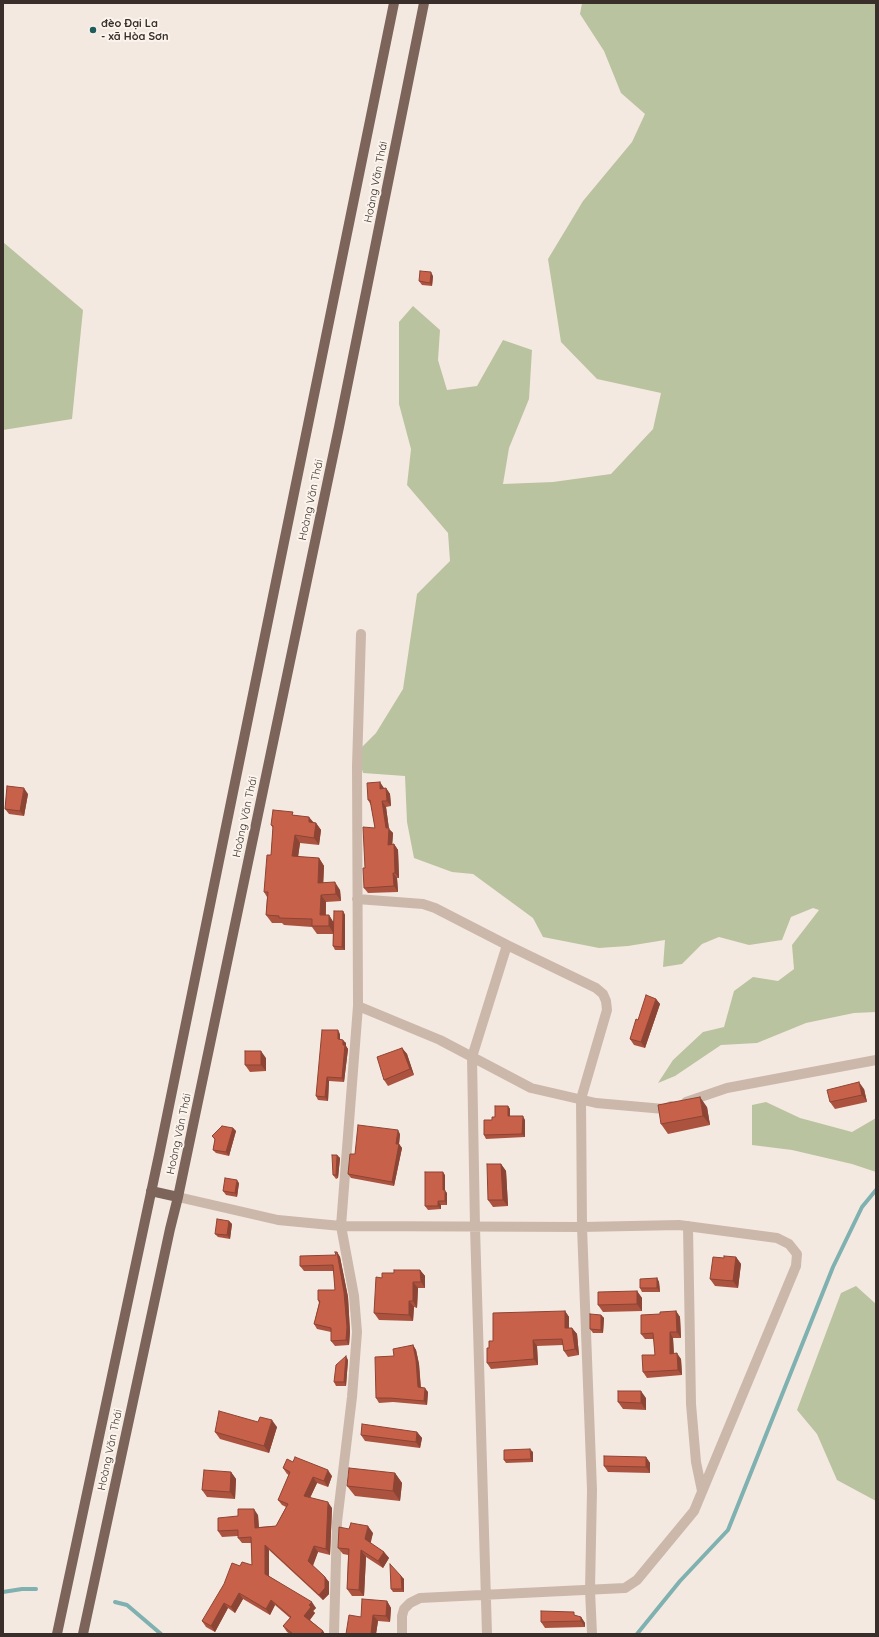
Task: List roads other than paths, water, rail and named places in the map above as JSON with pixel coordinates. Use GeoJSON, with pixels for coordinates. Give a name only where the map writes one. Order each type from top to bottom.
{"type":"FeatureCollection","features":[{"type":"Feature","properties":{"kind":"main road","name":"Hoàng Văn Thái"},"geometry":{"type":"LineString","coordinates":[[57,1634],[151,1191],[394,3]]}},
{"type":"Feature","properties":{"kind":"main road","name":"Hoàng Văn Thái"},"geometry":{"type":"LineString","coordinates":[[83,1634],[178,1197],[340,419],[424,3]]}},
{"type":"Feature","properties":{"kind":"main road"},"geometry":{"type":"LineString","coordinates":[[151,1191],[178,1197]]}},
{"type":"Feature","properties":{"kind":"street"},"geometry":{"type":"LineString","coordinates":[[334,1634],[337,1522],[352,1397],[357,1332],[354,1296],[341,1226],[358,1006],[357,766],[361,634]]}},
{"type":"Feature","properties":{"kind":"street"},"geometry":{"type":"LineString","coordinates":[[357,899],[424,904],[435,908],[596,988],[606,1001],[607,1010],[581,1099],[582,1227],[592,1490],[590,1590],[592,1634]]}},
{"type":"Feature","properties":{"kind":"street"},"geometry":{"type":"LineString","coordinates":[[487,1634],[475,1227],[472,1057],[507,945]]}},
{"type":"Feature","properties":{"kind":"street"},"geometry":{"type":"LineString","coordinates":[[358,1006],[440,1040],[531,1088],[596,1103],[664,1109],[727,1088],[876,1060]]}},
{"type":"Feature","properties":{"kind":"street"},"geometry":{"type":"LineString","coordinates":[[178,1197],[278,1220],[341,1226],[582,1227],[679,1225],[777,1238],[789,1244],[797,1254],[796,1266],[694,1511],[637,1580],[625,1588],[420,1598],[410,1603],[404,1609],[402,1616],[402,1634]]}},
{"type":"Feature","properties":{"kind":"street"},"geometry":{"type":"LineString","coordinates":[[688,1226],[691,1404],[696,1462],[702,1491]]}},
{"type":"Feature","properties":{"kind":"waterway"},"geometry":{"type":"LineString","coordinates":[[637,1634],[680,1581],[728,1530],[833,1267],[862,1207],[876,1190]]}},
{"type":"Feature","properties":{"kind":"waterway"},"geometry":{"type":"LineString","coordinates":[[3,1592],[22,1589],[36,1589]]}},
{"type":"Feature","properties":{"kind":"waterway"},"geometry":{"type":"LineString","coordinates":[[115,1602],[127,1605],[161,1634]]}},
{"type":"Feature","properties":{"kind":"place","name":"đèo Đại La - xã Hòa Sơn"},"geometry":{"type":"Point","coordinates":[93,30]}}]}
